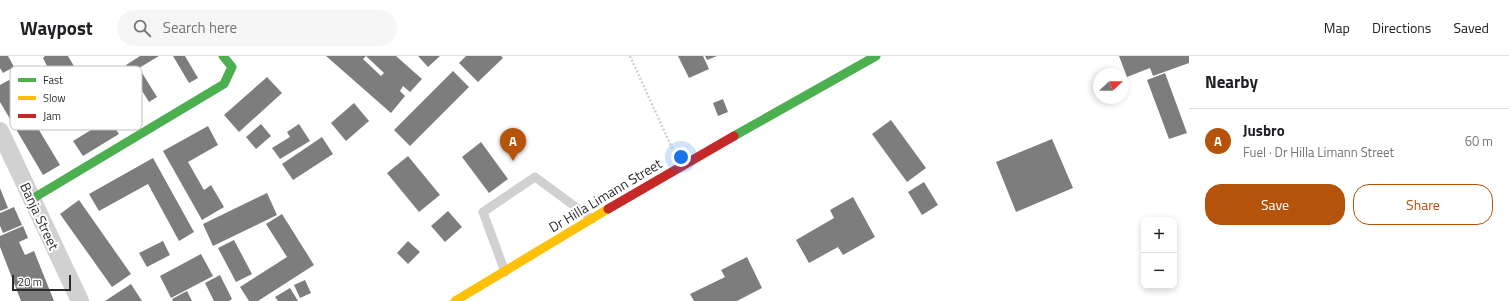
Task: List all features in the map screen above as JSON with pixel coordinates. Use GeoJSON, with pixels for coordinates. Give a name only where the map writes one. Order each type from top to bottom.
{"type":"FeatureCollection","features":[{"type":"Feature","properties":{"kind":"main road"},"geometry":{"type":"LineString","coordinates":[[32,198],[224,84],[232,67],[223,56]]}},
{"type":"Feature","properties":{"kind":"main road","name":"Dr Hilla Limann Street"},"geometry":{"type":"LineString","coordinates":[[455,301],[505,273],[681,166],[876,56]]}},
{"type":"Feature","properties":{"kind":"street","name":"Banja Street"},"geometry":{"type":"LineString","coordinates":[[0,131],[80,301]]}},
{"type":"Feature","properties":{"kind":"lane"},"geometry":{"type":"LineString","coordinates":[[505,273],[483,212],[535,177],[592,219]]}},
{"type":"Feature","properties":{"kind":"path"},"geometry":{"type":"LineString","coordinates":[[630,56],[681,166]]}},
{"type":"Feature","properties":{"kind":"building"},"geometry":{"type":"Polygon","coordinates":[[[0,56],[8,56],[13,66],[10,66],[10,69],[3,73],[0,68],[0,56]]]}},
{"type":"Feature","properties":{"kind":"building"},"geometry":{"type":"Polygon","coordinates":[[[45,56],[68,56],[74,66],[47,66],[43,58],[45,56]]]}},
{"type":"Feature","properties":{"kind":"building"},"geometry":{"type":"Polygon","coordinates":[[[140,56],[159,56],[142,66],[126,65],[140,56]]]}},
{"type":"Feature","properties":{"kind":"building"},"geometry":{"type":"Polygon","coordinates":[[[173,56],[185,56],[198,78],[189,83],[173,56]]]}},
{"type":"Feature","properties":{"kind":"building"},"geometry":{"type":"Polygon","coordinates":[[[326,56],[366,56],[396,56],[422,79],[410,92],[403,86],[400,91],[405,96],[391,113],[326,56]],[[366,56],[363,59],[381,76],[384,73],[366,56]]]}},
{"type":"Feature","properties":{"kind":"building"},"geometry":{"type":"Polygon","coordinates":[[[418,56],[440,56],[428,67],[418,56]]]}},
{"type":"Feature","properties":{"kind":"building"},"geometry":{"type":"Polygon","coordinates":[[[466,56],[501,56],[503,58],[478,82],[459,63],[466,56]]]}},
{"type":"Feature","properties":{"kind":"building"},"geometry":{"type":"Polygon","coordinates":[[[678,56],[703,56],[709,69],[689,78],[678,56]]]}},
{"type":"Feature","properties":{"kind":"building"},"geometry":{"type":"Polygon","coordinates":[[[705,56],[717,56],[707,60],[705,56]]]}},
{"type":"Feature","properties":{"kind":"building"},"geometry":{"type":"Polygon","coordinates":[[[1119,56],[1189,56],[1189,63],[1153,76],[1150,68],[1129,76],[1129,68],[1124,68],[1119,56]]]}},
{"type":"Feature","properties":{"kind":"building"},"geometry":{"type":"Polygon","coordinates":[[[453,71],[469,87],[410,146],[394,130],[453,71]]]}},
{"type":"Feature","properties":{"kind":"building"},"geometry":{"type":"Polygon","coordinates":[[[142,73],[157,97],[149,102],[142,91],[142,73]]]}},
{"type":"Feature","properties":{"kind":"building"},"geometry":{"type":"Polygon","coordinates":[[[1165,73],[1187,133],[1169,139],[1147,80],[1165,73]]]}},
{"type":"Feature","properties":{"kind":"building"},"geometry":{"type":"Polygon","coordinates":[[[267,77],[282,93],[239,132],[224,115],[267,77]]]}},
{"type":"Feature","properties":{"kind":"building"},"geometry":{"type":"Polygon","coordinates":[[[9,80],[10,82],[10,119],[0,102],[0,85],[9,80]]]}},
{"type":"Feature","properties":{"kind":"building"},"geometry":{"type":"Polygon","coordinates":[[[723,99],[728,112],[718,116],[713,103],[723,99]]]}},
{"type":"Feature","properties":{"kind":"building"},"geometry":{"type":"Polygon","coordinates":[[[354,103],[369,121],[346,141],[331,123],[354,103]]]}},
{"type":"Feature","properties":{"kind":"building"},"geometry":{"type":"Polygon","coordinates":[[[891,120],[926,168],[907,182],[872,134],[891,120]]]}},
{"type":"Feature","properties":{"kind":"building"},"geometry":{"type":"Polygon","coordinates":[[[261,124],[271,136],[256,149],[246,137],[261,124]]]}},
{"type":"Feature","properties":{"kind":"building"},"geometry":{"type":"Polygon","coordinates":[[[299,124],[310,141],[280,159],[272,148],[290,137],[287,132],[299,124]]]}},
{"type":"Feature","properties":{"kind":"building"},"geometry":{"type":"Polygon","coordinates":[[[208,126],[218,145],[188,162],[204,190],[211,185],[224,207],[202,220],[163,151],[208,126]]]}},
{"type":"Feature","properties":{"kind":"building"},"geometry":{"type":"Polygon","coordinates":[[[16,130],[39,130],[60,165],[43,175],[16,130]]]}},
{"type":"Feature","properties":{"kind":"building"},"geometry":{"type":"Polygon","coordinates":[[[91,130],[116,130],[119,134],[83,156],[73,141],[91,130]]]}},
{"type":"Feature","properties":{"kind":"building"},"geometry":{"type":"Polygon","coordinates":[[[322,137],[333,154],[293,180],[282,164],[322,137]]]}},
{"type":"Feature","properties":{"kind":"building"},"geometry":{"type":"Polygon","coordinates":[[[1052,139],[1073,188],[1016,212],[996,162],[1052,139]]]}},
{"type":"Feature","properties":{"kind":"building"},"geometry":{"type":"Polygon","coordinates":[[[481,142],[508,179],[489,193],[462,157],[481,142]]]}},
{"type":"Feature","properties":{"kind":"building"},"geometry":{"type":"Polygon","coordinates":[[[408,156],[440,195],[419,212],[387,173],[408,156]]]}},
{"type":"Feature","properties":{"kind":"building"},"geometry":{"type":"Polygon","coordinates":[[[153,158],[194,232],[179,241],[148,184],[99,211],[89,194],[153,158]]]}},
{"type":"Feature","properties":{"kind":"building"},"geometry":{"type":"Polygon","coordinates":[[[924,182],[938,205],[922,215],[908,192],[924,182]]]}},
{"type":"Feature","properties":{"kind":"building"},"geometry":{"type":"Polygon","coordinates":[[[0,188],[8,208],[0,211],[0,188]]]}},
{"type":"Feature","properties":{"kind":"building"},"geometry":{"type":"Polygon","coordinates":[[[267,193],[277,215],[213,246],[203,224],[267,193]]]}},
{"type":"Feature","properties":{"kind":"building"},"geometry":{"type":"Polygon","coordinates":[[[853,197],[875,237],[843,255],[838,247],[809,263],[796,240],[834,218],[830,210],[853,197]]]}},
{"type":"Feature","properties":{"kind":"building"},"geometry":{"type":"Polygon","coordinates":[[[79,200],[131,274],[112,287],[60,214],[79,200]]]}},
{"type":"Feature","properties":{"kind":"building"},"geometry":{"type":"Polygon","coordinates":[[[14,207],[22,225],[3,233],[0,226],[0,213],[14,207]]]}},
{"type":"Feature","properties":{"kind":"building"},"geometry":{"type":"Polygon","coordinates":[[[448,211],[462,227],[445,242],[431,226],[448,211]]]}},
{"type":"Feature","properties":{"kind":"building"},"geometry":{"type":"Polygon","coordinates":[[[282,214],[314,265],[258,301],[249,301],[240,287],[287,257],[266,224],[282,214]]]}},
{"type":"Feature","properties":{"kind":"building"},"geometry":{"type":"Polygon","coordinates":[[[23,226],[28,238],[19,242],[25,255],[34,251],[54,301],[21,301],[0,247],[0,236],[23,226]]]}},
{"type":"Feature","properties":{"kind":"building"},"geometry":{"type":"Polygon","coordinates":[[[234,240],[252,274],[236,282],[218,248],[234,240]]]}},
{"type":"Feature","properties":{"kind":"building"},"geometry":{"type":"Polygon","coordinates":[[[163,241],[170,255],[147,267],[139,253],[163,241]]]}},
{"type":"Feature","properties":{"kind":"building"},"geometry":{"type":"Polygon","coordinates":[[[408,241],[420,252],[408,264],[397,253],[408,241]]]}},
{"type":"Feature","properties":{"kind":"building"},"geometry":{"type":"Polygon","coordinates":[[[201,254],[213,276],[171,298],[160,276],[201,254]]]}},
{"type":"Feature","properties":{"kind":"building"},"geometry":{"type":"Polygon","coordinates":[[[747,257],[762,288],[737,301],[694,301],[690,294],[725,277],[721,270],[747,257]]]}},
{"type":"Feature","properties":{"kind":"building"},"geometry":{"type":"Polygon","coordinates":[[[220,275],[232,299],[229,301],[214,301],[205,283],[220,275]]]}},
{"type":"Feature","properties":{"kind":"building"},"geometry":{"type":"Polygon","coordinates":[[[305,280],[311,293],[300,298],[294,285],[305,280]]]}},
{"type":"Feature","properties":{"kind":"building"},"geometry":{"type":"Polygon","coordinates":[[[131,284],[142,301],[105,301],[131,284]]]}},
{"type":"Feature","properties":{"kind":"building"},"geometry":{"type":"Polygon","coordinates":[[[290,288],[298,301],[278,301],[275,297],[290,288]]]}},
{"type":"Feature","properties":{"kind":"building"},"geometry":{"type":"Polygon","coordinates":[[[187,291],[192,301],[173,301],[172,299],[187,291]]]}},
{"type":"Feature","properties":{"kind":"traffic: fast"},"geometry":{"type":"LineString","coordinates":[[32,199],[224,84],[232,67],[223,56]]}},
{"type":"Feature","properties":{"kind":"traffic: fast"},"geometry":{"type":"LineString","coordinates":[[734,136],[876,56]]}},
{"type":"Feature","properties":{"kind":"traffic: slow"},"geometry":{"type":"LineString","coordinates":[[455,301],[608,209]]}},
{"type":"Feature","properties":{"kind":"traffic: jam"},"geometry":{"type":"LineString","coordinates":[[608,209],[734,136]]}},
{"type":"Feature","properties":{"kind":"place","name":"Jusbro"},"geometry":{"type":"Point","coordinates":[513,161]}}]}
